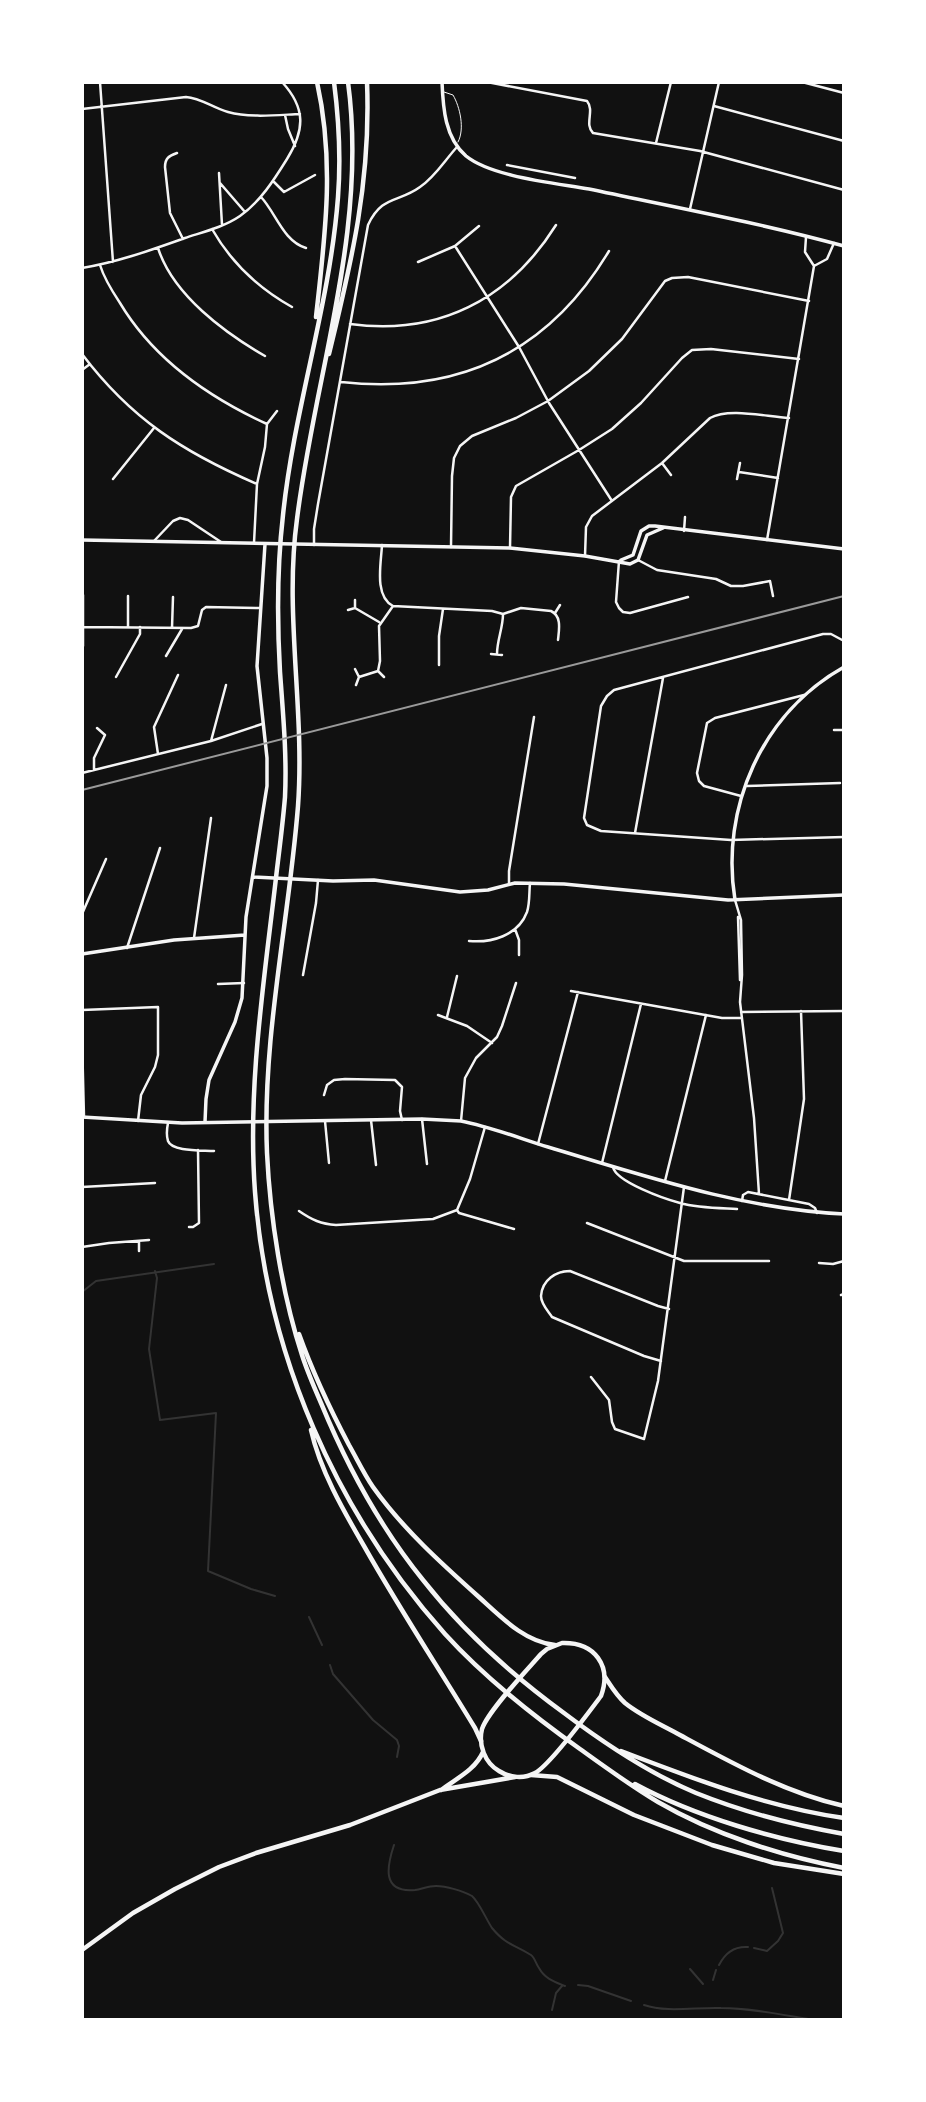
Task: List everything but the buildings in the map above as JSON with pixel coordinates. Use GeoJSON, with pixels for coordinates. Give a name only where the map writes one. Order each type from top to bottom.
{"type":"FeatureCollection","features":[{"type":"Feature","properties":{"kind":"main road"},"geometry":{"type":"LineString","coordinates":[[312,357],[328,199],[326,143],[317,82]]}},
{"type":"Feature","properties":{"kind":"main road"},"geometry":{"type":"LineString","coordinates":[[334,82],[340,146],[338,195],[312,357],[290,457],[278,568],[285,796],[255,1065],[253,1112],[255,1192],[266,1273],[288,1360],[309,1419],[334,1474],[360,1519],[397,1576],[478,1668],[518,1703],[601,1765],[661,1804],[765,1849],[844,1868]]}},
{"type":"Feature","properties":{"kind":"main road"},"geometry":{"type":"LineString","coordinates":[[348,82],[353,148],[351,197],[343,261],[297,512],[292,600],[299,755],[298,802],[279,969],[267,1111],[268,1160],[276,1237],[302,1356],[335,1436],[374,1510],[404,1556],[481,1644],[532,1689],[607,1746],[694,1792],[768,1818],[844,1834]]}},
{"type":"Feature","properties":{"kind":"main road"},"geometry":{"type":"LineString","coordinates":[[318,396],[350,268],[362,206],[366,154],[366,82]]}},
{"type":"Feature","properties":{"kind":"main road"},"geometry":{"type":"LineString","coordinates":[[290,1310],[331,1412],[373,1486],[435,1558],[494,1611],[528,1638],[544,1644],[569,1643],[587,1648],[600,1661],[605,1677],[615,1693],[626,1704],[658,1723],[741,1768],[790,1789],[844,1806]]}},
{"type":"Feature","properties":{"kind":"main road"},"geometry":{"type":"LineString","coordinates":[[309,1419],[316,1451],[350,1522],[475,1728],[491,1765],[498,1771],[515,1777]]}},
{"type":"Feature","properties":{"kind":"main road"},"geometry":{"type":"LineString","coordinates":[[481,1741],[483,1728],[496,1708],[541,1654],[555,1645]]}},
{"type":"Feature","properties":{"kind":"main road"},"geometry":{"type":"LineString","coordinates":[[530,1775],[542,1768],[588,1713],[601,1696],[605,1677]]}},
{"type":"Feature","properties":{"kind":"main road"},"geometry":{"type":"LineString","coordinates":[[607,1746],[703,1783],[773,1803],[844,1818]]}},
{"type":"Feature","properties":{"kind":"main road"},"geometry":{"type":"LineString","coordinates":[[440,1790],[469,1770],[483,1751]]}},
{"type":"Feature","properties":{"kind":"main road"},"geometry":{"type":"LineString","coordinates":[[601,1765],[687,1807],[766,1834],[844,1851]]}},
{"type":"Feature","properties":{"kind":"main road"},"geometry":{"type":"LineString","coordinates":[[82,1950],[134,1913],[219,1867],[350,1825],[440,1790],[530,1775],[557,1777],[634,1815],[712,1845],[774,1863],[844,1874]]}},
{"type":"Feature","properties":{"kind":"street"},"geometry":{"type":"LineString","coordinates":[[100,82],[113,262]]}},
{"type":"Feature","properties":{"kind":"street"},"geometry":{"type":"LineString","coordinates":[[82,268],[158,248],[222,225],[245,212],[274,181],[295,146],[301,128],[300,114],[291,92],[282,82]]}},
{"type":"Feature","properties":{"kind":"street"},"geometry":{"type":"LineString","coordinates":[[442,82],[447,122],[456,146],[481,164],[516,175],[690,209],[844,246]]}},
{"type":"Feature","properties":{"kind":"street"},"geometry":{"type":"LineString","coordinates":[[487,82],[587,101],[590,107],[589,126],[593,134],[703,152],[844,190]]}},
{"type":"Feature","properties":{"kind":"street"},"geometry":{"type":"LineString","coordinates":[[656,144],[671,82]]}},
{"type":"Feature","properties":{"kind":"street"},"geometry":{"type":"LineString","coordinates":[[690,209],[719,82]]}},
{"type":"Feature","properties":{"kind":"street"},"geometry":{"type":"LineString","coordinates":[[802,82],[844,93]]}},
{"type":"Feature","properties":{"kind":"street"},"geometry":{"type":"LineString","coordinates":[[82,109],[186,97],[236,114],[300,114]]}},
{"type":"Feature","properties":{"kind":"street"},"geometry":{"type":"LineString","coordinates":[[714,106],[844,141]]}},
{"type":"Feature","properties":{"kind":"street"},"geometry":{"type":"LineString","coordinates":[[285,115],[295,146]]}},
{"type":"Feature","properties":{"kind":"street"},"geometry":{"type":"LineString","coordinates":[[314,545],[314,529],[366,231],[370,220],[384,203],[415,191],[456,146]]}},
{"type":"Feature","properties":{"kind":"street"},"geometry":{"type":"LineString","coordinates":[[177,153],[169,156],[165,167],[170,212],[183,239]]}},
{"type":"Feature","properties":{"kind":"street"},"geometry":{"type":"LineString","coordinates":[[507,165],[576,178]]}},
{"type":"Feature","properties":{"kind":"street"},"geometry":{"type":"LineString","coordinates":[[516,175],[517,167]]}},
{"type":"Feature","properties":{"kind":"street"},"geometry":{"type":"LineString","coordinates":[[219,173],[222,225]]}},
{"type":"Feature","properties":{"kind":"street"},"geometry":{"type":"LineString","coordinates":[[554,183],[556,174]]}},
{"type":"Feature","properties":{"kind":"street"},"geometry":{"type":"LineString","coordinates":[[274,181],[284,192],[316,175]]}},
{"type":"Feature","properties":{"kind":"street"},"geometry":{"type":"LineString","coordinates":[[220,183],[245,212]]}},
{"type":"Feature","properties":{"kind":"street"},"geometry":{"type":"LineString","coordinates":[[261,197],[288,237],[306,248]]}},
{"type":"Feature","properties":{"kind":"street"},"geometry":{"type":"LineString","coordinates":[[350,324],[386,327],[424,323],[461,311],[488,297],[526,266],[556,225]]}},
{"type":"Feature","properties":{"kind":"street"},"geometry":{"type":"LineString","coordinates":[[418,262],[455,246],[479,226]]}},
{"type":"Feature","properties":{"kind":"street"},"geometry":{"type":"LineString","coordinates":[[212,229],[227,253],[246,275],[267,293],[292,307]]}},
{"type":"Feature","properties":{"kind":"street"},"geometry":{"type":"LineString","coordinates":[[767,541],[814,266],[805,252],[806,236]]}},
{"type":"Feature","properties":{"kind":"street"},"geometry":{"type":"LineString","coordinates":[[814,266],[827,259],[834,243]]}},
{"type":"Feature","properties":{"kind":"street"},"geometry":{"type":"LineString","coordinates":[[455,246],[519,347],[548,401],[612,500]]}},
{"type":"Feature","properties":{"kind":"street"},"geometry":{"type":"LineString","coordinates":[[158,248],[178,282],[209,318],[234,338],[265,356]]}},
{"type":"Feature","properties":{"kind":"street"},"geometry":{"type":"LineString","coordinates":[[340,382],[385,385],[432,381],[478,367],[519,347],[570,306],[609,251]]}},
{"type":"Feature","properties":{"kind":"street"},"geometry":{"type":"LineString","coordinates":[[100,265],[133,324],[161,356],[203,390],[268,424]]}},
{"type":"Feature","properties":{"kind":"street"},"geometry":{"type":"LineString","coordinates":[[452,547],[452,476],[454,458],[460,446],[472,436],[516,418],[569,387],[605,356],[637,320],[659,286],[672,278],[688,277],[809,302]]}},
{"type":"Feature","properties":{"kind":"street"},"geometry":{"type":"LineString","coordinates":[[510,548],[511,498],[516,486],[579,450],[625,418],[692,350],[703,348],[799,359]]}},
{"type":"Feature","properties":{"kind":"street"},"geometry":{"type":"LineString","coordinates":[[82,354],[119,396],[154,428],[195,455],[257,484]]}},
{"type":"Feature","properties":{"kind":"street"},"geometry":{"type":"LineString","coordinates":[[82,370],[90,364]]}},
{"type":"Feature","properties":{"kind":"street"},"geometry":{"type":"LineString","coordinates":[[254,543],[257,484],[268,424],[277,411]]}},
{"type":"Feature","properties":{"kind":"street"},"geometry":{"type":"LineString","coordinates":[[585,556],[586,527],[589,520],[662,463],[716,414],[789,418]]}},
{"type":"Feature","properties":{"kind":"street"},"geometry":{"type":"LineString","coordinates":[[113,479],[154,428]]}},
{"type":"Feature","properties":{"kind":"street"},"geometry":{"type":"LineString","coordinates":[[662,463],[671,475]]}},
{"type":"Feature","properties":{"kind":"street"},"geometry":{"type":"LineString","coordinates":[[737,479],[740,463]]}},
{"type":"Feature","properties":{"kind":"street"},"geometry":{"type":"LineString","coordinates":[[739,472],[778,478]]}},
{"type":"Feature","properties":{"kind":"street"},"geometry":{"type":"LineString","coordinates":[[684,531],[685,517]]}},
{"type":"Feature","properties":{"kind":"street"},"geometry":{"type":"LineString","coordinates":[[154,541],[173,521],[180,518],[188,520],[222,542]]}},
{"type":"Feature","properties":{"kind":"street"},"geometry":{"type":"LineString","coordinates":[[619,561],[633,555],[638,536],[644,528],[655,526],[844,549]]}},
{"type":"Feature","properties":{"kind":"street"},"geometry":{"type":"LineString","coordinates":[[82,540],[510,548],[630,564],[638,560],[647,535],[663,528]]}},
{"type":"Feature","properties":{"kind":"street"},"geometry":{"type":"LineString","coordinates":[[205,1122],[208,1085],[238,1015],[244,983],[245,935],[265,801],[267,758],[257,674],[265,544]]}},
{"type":"Feature","properties":{"kind":"street"},"geometry":{"type":"LineString","coordinates":[[382,545],[382,595],[385,601],[393,606],[492,611],[503,614],[521,608],[555,613]]}},
{"type":"Feature","properties":{"kind":"street"},"geometry":{"type":"LineString","coordinates":[[638,560],[665,572],[711,578],[731,586],[769,581],[774,596]]}},
{"type":"Feature","properties":{"kind":"street"},"geometry":{"type":"LineString","coordinates":[[619,561],[617,601],[623,612],[630,613],[688,597]]}},
{"type":"Feature","properties":{"kind":"street"},"geometry":{"type":"LineString","coordinates":[[83,595],[83,646]]}},
{"type":"Feature","properties":{"kind":"street"},"geometry":{"type":"LineString","coordinates":[[128,596],[128,627]]}},
{"type":"Feature","properties":{"kind":"street"},"geometry":{"type":"LineString","coordinates":[[172,628],[173,597]]}},
{"type":"Feature","properties":{"kind":"street"},"geometry":{"type":"LineString","coordinates":[[355,600],[355,608]]}},
{"type":"Feature","properties":{"kind":"street"},"geometry":{"type":"LineString","coordinates":[[555,613],[560,605]]}},
{"type":"Feature","properties":{"kind":"street"},"geometry":{"type":"LineString","coordinates":[[377,671],[380,661],[380,622],[393,606]]}},
{"type":"Feature","properties":{"kind":"street"},"geometry":{"type":"LineString","coordinates":[[83,627],[183,628],[198,626],[202,610],[206,607],[260,608]]}},
{"type":"Feature","properties":{"kind":"street"},"geometry":{"type":"LineString","coordinates":[[348,610],[355,608],[380,622]]}},
{"type":"Feature","properties":{"kind":"street"},"geometry":{"type":"LineString","coordinates":[[439,665],[443,608]]}},
{"type":"Feature","properties":{"kind":"street"},"geometry":{"type":"LineString","coordinates":[[555,613],[558,619],[558,640]]}},
{"type":"Feature","properties":{"kind":"street"},"geometry":{"type":"LineString","coordinates":[[491,654],[500,654],[497,646],[503,614]]}},
{"type":"Feature","properties":{"kind":"street"},"geometry":{"type":"LineString","coordinates":[[116,677],[140,634],[141,627]]}},
{"type":"Feature","properties":{"kind":"street"},"geometry":{"type":"LineString","coordinates":[[166,656],[183,628]]}},
{"type":"Feature","properties":{"kind":"street"},"geometry":{"type":"LineString","coordinates":[[559,629],[565,629]]}},
{"type":"Feature","properties":{"kind":"street"},"geometry":{"type":"LineString","coordinates":[[844,641],[831,634],[823,634],[619,688],[607,696],[601,706],[584,818],[587,825],[596,830],[635,833],[734,840],[844,837]]}},
{"type":"Feature","properties":{"kind":"street"},"geometry":{"type":"LineString","coordinates":[[433,654],[439,654]]}},
{"type":"Feature","properties":{"kind":"street"},"geometry":{"type":"LineString","coordinates":[[759,1194],[754,1118],[741,1012],[738,916],[732,863],[741,796],[752,766],[767,738],[805,695],[844,667]]}},
{"type":"Feature","properties":{"kind":"street"},"geometry":{"type":"LineString","coordinates":[[355,669],[359,677],[356,685]]}},
{"type":"Feature","properties":{"kind":"street"},"geometry":{"type":"LineString","coordinates":[[359,677],[377,671]]}},
{"type":"Feature","properties":{"kind":"street"},"geometry":{"type":"LineString","coordinates":[[377,671],[384,677]]}},
{"type":"Feature","properties":{"kind":"street"},"geometry":{"type":"LineString","coordinates":[[158,754],[154,727],[178,675]]}},
{"type":"Feature","properties":{"kind":"street"},"geometry":{"type":"LineString","coordinates":[[635,833],[663,677]]}},
{"type":"Feature","properties":{"kind":"street"},"geometry":{"type":"LineString","coordinates":[[211,741],[226,685]]}},
{"type":"Feature","properties":{"kind":"street"},"geometry":{"type":"LineString","coordinates":[[741,796],[704,786],[699,781],[697,773],[707,723],[715,718],[805,695]]}},
{"type":"Feature","properties":{"kind":"street"},"geometry":{"type":"LineString","coordinates":[[509,883],[534,717]]}},
{"type":"Feature","properties":{"kind":"street"},"geometry":{"type":"LineString","coordinates":[[82,773],[211,741],[262,724]]}},
{"type":"Feature","properties":{"kind":"street"},"geometry":{"type":"LineString","coordinates":[[94,770],[94,758],[105,735],[97,728]]}},
{"type":"Feature","properties":{"kind":"street"},"geometry":{"type":"LineString","coordinates":[[834,730],[844,730]]}},
{"type":"Feature","properties":{"kind":"street"},"geometry":{"type":"LineString","coordinates":[[744,786],[840,783]]}},
{"type":"Feature","properties":{"kind":"street"},"geometry":{"type":"LineString","coordinates":[[194,938],[211,818]]}},
{"type":"Feature","properties":{"kind":"street"},"geometry":{"type":"LineString","coordinates":[[127,948],[160,848]]}},
{"type":"Feature","properties":{"kind":"street"},"geometry":{"type":"LineString","coordinates":[[82,914],[106,859]]}},
{"type":"Feature","properties":{"kind":"street"},"geometry":{"type":"LineString","coordinates":[[253,877],[386,881],[460,892],[488,890],[509,883],[530,883],[735,900],[844,895]]}},
{"type":"Feature","properties":{"kind":"street"},"geometry":{"type":"LineString","coordinates":[[303,975],[318,880]]}},
{"type":"Feature","properties":{"kind":"street"},"geometry":{"type":"LineString","coordinates":[[469,941],[488,941],[515,929],[527,913],[530,883]]}},
{"type":"Feature","properties":{"kind":"street"},"geometry":{"type":"LineString","coordinates":[[515,929],[519,940],[519,955]]}},
{"type":"Feature","properties":{"kind":"street"},"geometry":{"type":"LineString","coordinates":[[82,954],[194,938],[245,935]]}},
{"type":"Feature","properties":{"kind":"street"},"geometry":{"type":"LineString","coordinates":[[447,1017],[457,976]]}},
{"type":"Feature","properties":{"kind":"street"},"geometry":{"type":"LineString","coordinates":[[218,984],[244,983]]}},
{"type":"Feature","properties":{"kind":"street"},"geometry":{"type":"LineString","coordinates":[[461,1121],[465,1078],[476,1058],[492,1043],[502,1026],[516,983]]}},
{"type":"Feature","properties":{"kind":"street"},"geometry":{"type":"LineString","coordinates":[[570,991],[706,1015],[742,1018]]}},
{"type":"Feature","properties":{"kind":"street"},"geometry":{"type":"LineString","coordinates":[[538,1144],[578,992]]}},
{"type":"Feature","properties":{"kind":"street"},"geometry":{"type":"LineString","coordinates":[[602,1163],[641,1004]]}},
{"type":"Feature","properties":{"kind":"street"},"geometry":{"type":"LineString","coordinates":[[82,1010],[158,1007],[158,1055],[141,1095],[138,1121]]}},
{"type":"Feature","properties":{"kind":"street"},"geometry":{"type":"LineString","coordinates":[[741,1012],[844,1011]]}},
{"type":"Feature","properties":{"kind":"street"},"geometry":{"type":"LineString","coordinates":[[789,1200],[804,1099],[801,1012]]}},
{"type":"Feature","properties":{"kind":"street"},"geometry":{"type":"LineString","coordinates":[[438,1015],[467,1026],[492,1043]]}},
{"type":"Feature","properties":{"kind":"street"},"geometry":{"type":"LineString","coordinates":[[665,1181],[706,1015]]}},
{"type":"Feature","properties":{"kind":"street"},"geometry":{"type":"LineString","coordinates":[[82,1038],[83,1117],[168,1123],[422,1119],[461,1121],[751,1205],[844,1214]]}},
{"type":"Feature","properties":{"kind":"street"},"geometry":{"type":"LineString","coordinates":[[324,1095],[326,1083],[334,1080],[394,1080],[402,1087],[402,1120]]}},
{"type":"Feature","properties":{"kind":"street"},"geometry":{"type":"LineString","coordinates":[[422,1119],[427,1164]]}},
{"type":"Feature","properties":{"kind":"street"},"geometry":{"type":"LineString","coordinates":[[371,1120],[376,1164]]}},
{"type":"Feature","properties":{"kind":"street"},"geometry":{"type":"LineString","coordinates":[[324,1121],[329,1163]]}},
{"type":"Feature","properties":{"kind":"street"},"geometry":{"type":"LineString","coordinates":[[168,1123],[168,1142],[172,1146],[179,1149],[214,1151]]}},
{"type":"Feature","properties":{"kind":"street"},"geometry":{"type":"LineString","coordinates":[[299,1211],[313,1220],[336,1225],[433,1219],[457,1210],[470,1179],[485,1127]]}},
{"type":"Feature","properties":{"kind":"street"},"geometry":{"type":"LineString","coordinates":[[189,1227],[199,1223],[198,1150]]}},
{"type":"Feature","properties":{"kind":"street"},"geometry":{"type":"LineString","coordinates":[[613,1167],[617,1175],[632,1184],[681,1203],[737,1209]]}},
{"type":"Feature","properties":{"kind":"street"},"geometry":{"type":"LineString","coordinates":[[82,1187],[155,1184]]}},
{"type":"Feature","properties":{"kind":"street"},"geometry":{"type":"LineString","coordinates":[[591,1377],[608,1401],[613,1427],[644,1439],[655,1400],[684,1187]]}},
{"type":"Feature","properties":{"kind":"street"},"geometry":{"type":"LineString","coordinates":[[742,1201],[746,1192],[759,1194],[809,1204],[817,1213]]}},
{"type":"Feature","properties":{"kind":"street"},"geometry":{"type":"LineString","coordinates":[[457,1210],[459,1213],[514,1229]]}},
{"type":"Feature","properties":{"kind":"street"},"geometry":{"type":"LineString","coordinates":[[587,1223],[684,1261],[769,1261]]}},
{"type":"Feature","properties":{"kind":"street"},"geometry":{"type":"LineString","coordinates":[[139,1240],[139,1251]]}},
{"type":"Feature","properties":{"kind":"street"},"geometry":{"type":"LineString","coordinates":[[82,1247],[109,1242],[149,1240]]}},
{"type":"Feature","properties":{"kind":"street"},"geometry":{"type":"LineString","coordinates":[[819,1263],[833,1264],[844,1261]]}},
{"type":"Feature","properties":{"kind":"street"},"geometry":{"type":"LineString","coordinates":[[661,1361],[552,1317],[543,1304],[541,1293],[550,1277],[556,1273],[570,1271],[669,1308]]}},
{"type":"Feature","properties":{"kind":"lane"},"geometry":{"type":"LineString","coordinates":[[442,92],[451,94],[456,101],[461,135],[456,146]]}},
{"type":"Feature","properties":{"kind":"waterway"},"geometry":{"type":"LineString","coordinates":[[82,1292],[96,1281],[214,1264]]}},
{"type":"Feature","properties":{"kind":"waterway"},"geometry":{"type":"LineString","coordinates":[[155,1271],[157,1278],[149,1349],[160,1420],[216,1413],[208,1571],[275,1596]]}},
{"type":"Feature","properties":{"kind":"waterway"},"geometry":{"type":"LineString","coordinates":[[309,1617],[322,1645]]}},
{"type":"Feature","properties":{"kind":"waterway"},"geometry":{"type":"LineString","coordinates":[[330,1665],[333,1674],[373,1720],[397,1740],[397,1757]]}},
{"type":"Feature","properties":{"kind":"waterway"},"geometry":{"type":"LineString","coordinates":[[394,1845],[389,1876],[396,1887],[415,1890],[440,1886],[472,1896],[497,1934],[531,1955],[541,1972],[565,1986]]}},
{"type":"Feature","properties":{"kind":"waterway"},"geometry":{"type":"LineString","coordinates":[[754,1948],[767,1951],[783,1933],[772,1888]]}},
{"type":"Feature","properties":{"kind":"waterway"},"geometry":{"type":"LineString","coordinates":[[719,1965],[730,1951],[748,1947]]}},
{"type":"Feature","properties":{"kind":"waterway"},"geometry":{"type":"LineString","coordinates":[[690,1969],[703,1984]]}},
{"type":"Feature","properties":{"kind":"waterway"},"geometry":{"type":"LineString","coordinates":[[713,1980],[716,1970]]}},
{"type":"Feature","properties":{"kind":"waterway"},"geometry":{"type":"LineString","coordinates":[[578,1985],[631,2001]]}},
{"type":"Feature","properties":{"kind":"waterway"},"geometry":{"type":"LineString","coordinates":[[552,2010],[556,1993],[562,1986]]}},
{"type":"Feature","properties":{"kind":"waterway"},"geometry":{"type":"LineString","coordinates":[[644,2005],[672,2009],[744,2009],[813,2020]]}},
{"type":"Feature","properties":{"kind":"railway"},"geometry":{"type":"LineString","coordinates":[[82,790],[844,596]]}}]}
